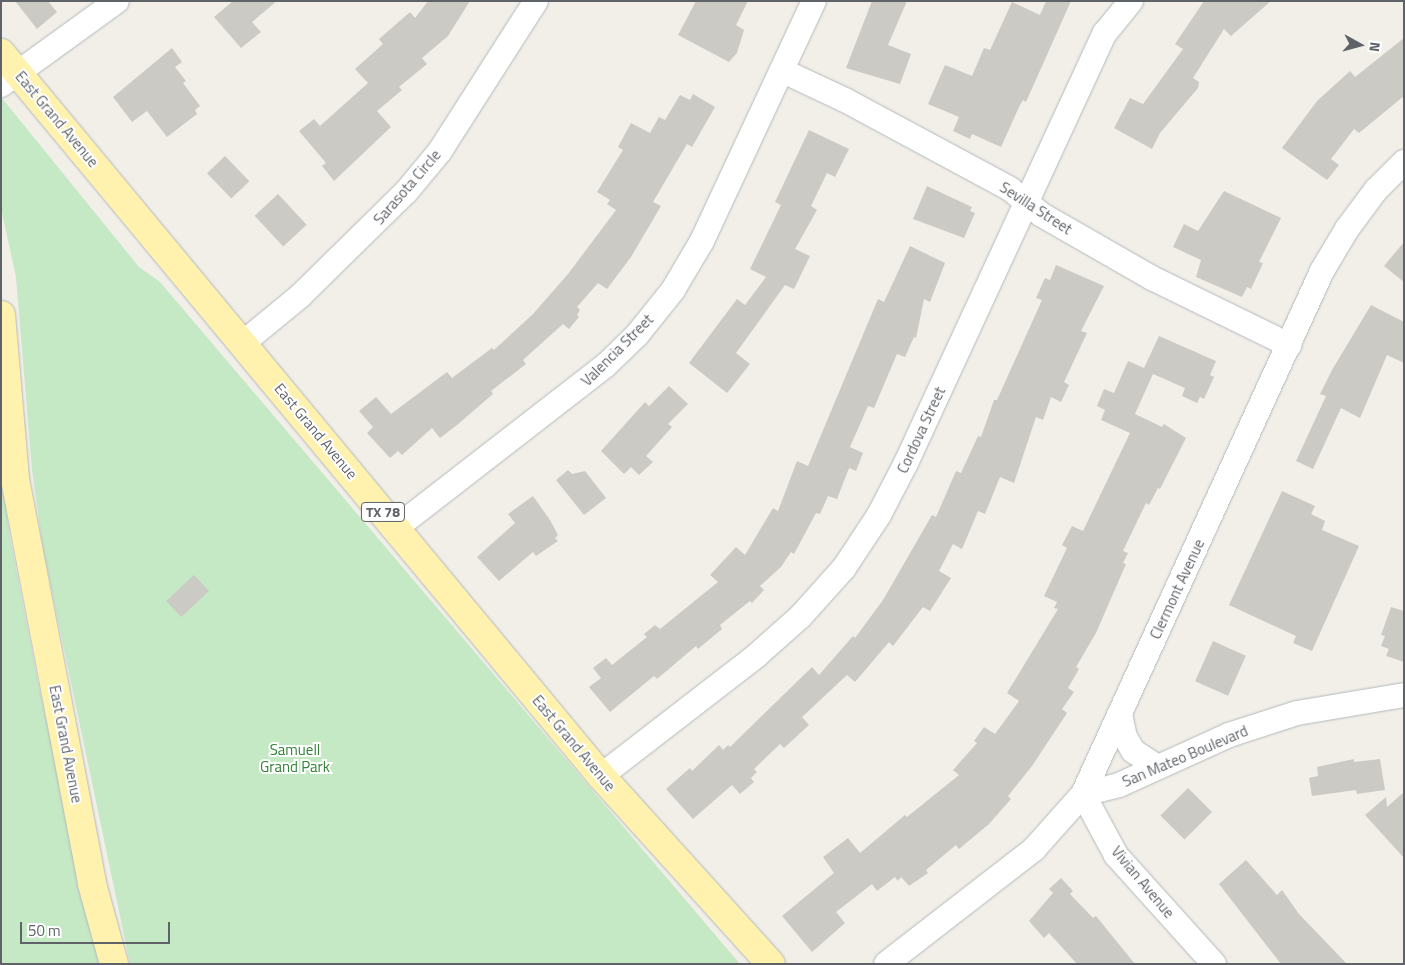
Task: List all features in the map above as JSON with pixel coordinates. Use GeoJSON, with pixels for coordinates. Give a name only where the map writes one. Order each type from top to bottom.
{"type":"FeatureCollection","features":[{"type":"Feature","properties":{"kind":"main road","name":"East Grand Avenue"},"geometry":{"type":"LineString","coordinates":[[7,70],[244,343],[601,776],[772,964]]}},
{"type":"Feature","properties":{"kind":"main road","name":"East Grand Avenue"},"geometry":{"type":"LineString","coordinates":[[1,315],[15,479],[92,884],[114,964]]}},
{"type":"Feature","properties":{"kind":"street"},"geometry":{"type":"LineString","coordinates":[[7,70],[117,1]]}},
{"type":"Feature","properties":{"kind":"street","name":"Sarasota Circle"},"geometry":{"type":"LineString","coordinates":[[244,343],[300,296],[406,192],[440,152],[536,1]]}},
{"type":"Feature","properties":{"kind":"street","name":"Valencia Street"},"geometry":{"type":"LineString","coordinates":[[396,528],[572,394],[637,335],[673,290],[702,241],[783,71],[814,1]]}},
{"type":"Feature","properties":{"kind":"street","name":"Cordova Street"},"geometry":{"type":"LineString","coordinates":[[601,776],[756,656],[800,617],[844,568],[879,515],[906,463],[1105,33],[1131,1]]}},
{"type":"Feature","properties":{"kind":"street","name":"Sevilla Street"},"geometry":{"type":"LineString","coordinates":[[783,71],[862,109],[1010,189],[1026,203],[1152,278],[1289,346]]}},
{"type":"Feature","properties":{"kind":"street","name":"Clermont Avenue"},"geometry":{"type":"LineString","coordinates":[[886,964],[1034,848],[1083,794],[1322,271],[1346,229],[1376,190],[1404,162]]}},
{"type":"Feature","properties":{"kind":"street","name":"San Mateo Boulevard"},"geometry":{"type":"LineString","coordinates":[[1083,794],[1119,785],[1156,766],[1229,735],[1298,714],[1401,698]]}},
{"type":"Feature","properties":{"kind":"street"},"geometry":{"type":"LineString","coordinates":[[1120,714],[1124,737],[1133,752],[1156,766]]}},
{"type":"Feature","properties":{"kind":"street","name":"Vivian Avenue"},"geometry":{"type":"LineString","coordinates":[[1083,794],[1116,855],[1214,964]]}},
{"type":"Feature","properties":{"kind":"green space","name":"Samuell Grand Park"},"geometry":{"type":"Polygon","coordinates":[[[1,97],[139,267],[160,282],[740,964],[130,964],[43,549],[32,470],[16,277],[1,208],[1,97]]]}},
{"type":"Feature","properties":{"kind":"green space"},"geometry":{"type":"Polygon","coordinates":[[[1,464],[9,532],[38,683],[100,964],[1,964],[1,464]]]}},
{"type":"Feature","properties":{"kind":"building"},"geometry":{"type":"Polygon","coordinates":[[[15,1],[48,1],[57,12],[37,29],[15,1]]]}},
{"type":"Feature","properties":{"kind":"building"},"geometry":{"type":"Polygon","coordinates":[[[233,1],[277,1],[252,22],[261,32],[241,48],[214,17],[233,1]]]}},
{"type":"Feature","properties":{"kind":"building"},"geometry":{"type":"Polygon","coordinates":[[[428,1],[470,1],[448,36],[422,58],[427,64],[399,87],[402,90],[377,111],[391,127],[334,181],[322,166],[326,163],[299,131],[314,119],[320,126],[368,83],[355,69],[383,44],[379,39],[410,12],[415,18],[428,1]]]}},
{"type":"Feature","properties":{"kind":"building"},"geometry":{"type":"Polygon","coordinates":[[[696,1],[748,1],[736,25],[744,30],[737,53],[729,62],[678,35],[696,1]]]}},
{"type":"Feature","properties":{"kind":"building"},"geometry":{"type":"Polygon","coordinates":[[[872,1],[907,1],[888,45],[911,54],[900,84],[846,68],[872,1]]]}},
{"type":"Feature","properties":{"kind":"building"},"geometry":{"type":"Polygon","coordinates":[[[1046,1],[1071,1],[1026,102],[1023,100],[1019,107],[1001,147],[972,134],[970,139],[953,131],[959,117],[928,104],[945,65],[972,76],[984,48],[990,50],[1012,2],[1040,15],[1046,1]]]}},
{"type":"Feature","properties":{"kind":"building"},"geometry":{"type":"Polygon","coordinates":[[[1204,1],[1271,1],[1231,36],[1224,29],[1193,78],[1199,82],[1198,88],[1160,133],[1152,149],[1114,128],[1130,98],[1143,104],[1183,49],[1175,44],[1204,1]]]}},
{"type":"Feature","properties":{"kind":"building"},"geometry":{"type":"Polygon","coordinates":[[[1404,38],[1404,96],[1359,133],[1354,129],[1331,159],[1339,165],[1327,180],[1282,148],[1317,101],[1350,71],[1355,77],[1404,38]]]}},
{"type":"Feature","properties":{"kind":"building"},"geometry":{"type":"Polygon","coordinates":[[[172,48],[182,62],[175,67],[186,81],[183,83],[200,106],[195,110],[197,114],[167,137],[147,111],[132,122],[113,97],[172,48]]]}},
{"type":"Feature","properties":{"kind":"building"},"geometry":{"type":"Polygon","coordinates":[[[693,94],[715,107],[692,147],[687,144],[653,202],[661,206],[631,257],[607,289],[598,283],[577,307],[580,310],[577,315],[579,317],[569,329],[563,324],[523,360],[526,364],[491,391],[493,394],[457,425],[440,438],[432,428],[402,455],[398,451],[390,458],[367,433],[373,427],[359,411],[376,397],[391,414],[447,372],[452,378],[492,348],[494,350],[533,314],[568,274],[616,210],[607,204],[610,200],[597,192],[623,150],[618,147],[631,123],[650,133],[659,117],[665,120],[680,95],[690,100],[693,94]]]}},
{"type":"Feature","properties":{"kind":"building"},"geometry":{"type":"Polygon","coordinates":[[[809,130],[849,149],[835,177],[827,173],[811,206],[817,210],[795,249],[810,256],[794,289],[785,285],[736,353],[750,364],[727,393],[689,363],[737,299],[745,305],[766,277],[750,269],[781,205],[775,202],[809,130]]]}},
{"type":"Feature","properties":{"kind":"building"},"geometry":{"type":"Polygon","coordinates":[[[225,156],[249,181],[231,199],[207,173],[225,156]]]}},
{"type":"Feature","properties":{"kind":"building"},"geometry":{"type":"Polygon","coordinates":[[[927,186],[972,207],[970,211],[975,213],[964,238],[913,219],[927,186]]]}},
{"type":"Feature","properties":{"kind":"building"},"geometry":{"type":"Polygon","coordinates":[[[1224,191],[1281,218],[1259,262],[1263,263],[1251,289],[1247,287],[1242,297],[1196,277],[1201,260],[1173,247],[1184,224],[1198,231],[1224,191]]]}},
{"type":"Feature","properties":{"kind":"building"},"geometry":{"type":"Polygon","coordinates":[[[278,194],[307,225],[283,247],[255,216],[278,194]]]}},
{"type":"Feature","properties":{"kind":"building"},"geometry":{"type":"Polygon","coordinates":[[[1404,242],[1404,282],[1384,266],[1404,242]]]}},
{"type":"Feature","properties":{"kind":"building"},"geometry":{"type":"Polygon","coordinates":[[[910,246],[945,263],[930,302],[924,299],[916,338],[914,337],[905,357],[897,354],[874,408],[868,406],[850,447],[863,453],[856,471],[849,468],[837,499],[828,496],[820,514],[816,513],[794,554],[791,552],[781,567],[760,586],[764,590],[752,603],[750,601],[720,625],[722,629],[698,649],[696,646],[657,679],[654,676],[610,712],[589,687],[601,678],[593,668],[606,658],[612,665],[647,637],[644,634],[655,625],[660,629],[718,582],[710,575],[736,547],[745,555],[773,508],[778,511],[797,461],[808,466],[878,299],[884,302],[910,246]]]}},
{"type":"Feature","properties":{"kind":"building"},"geometry":{"type":"Polygon","coordinates":[[[1056,265],[1104,286],[1081,331],[1087,333],[1064,382],[1069,385],[1061,402],[1051,397],[1043,420],[1036,417],[1014,483],[1000,477],[985,514],[978,511],[962,549],[953,544],[939,571],[951,578],[930,611],[923,607],[893,646],[889,642],[855,682],[847,675],[802,717],[809,725],[784,748],[780,744],[754,769],[757,772],[751,778],[754,782],[740,794],[732,785],[693,819],[666,789],[690,768],[692,771],[719,745],[723,750],[728,745],[730,747],[812,667],[819,675],[853,636],[855,638],[883,600],[932,515],[936,517],[956,471],[961,473],[978,436],[981,437],[994,400],[997,400],[1042,300],[1036,298],[1045,278],[1050,280],[1056,265]]]}},
{"type":"Feature","properties":{"kind":"building"},"geometry":{"type":"Polygon","coordinates":[[[1371,305],[1404,322],[1404,363],[1387,355],[1360,418],[1341,408],[1313,469],[1296,461],[1326,396],[1320,394],[1332,370],[1371,305]]]}},
{"type":"Feature","properties":{"kind":"building"},"geometry":{"type":"Polygon","coordinates":[[[1159,336],[1216,361],[1210,375],[1214,377],[1204,399],[1200,397],[1197,403],[1182,396],[1185,388],[1153,374],[1135,414],[1162,427],[1164,424],[1186,438],[1160,489],[1158,488],[1149,505],[1146,503],[1123,551],[1128,553],[1123,563],[1126,564],[1096,633],[1076,667],[1079,669],[1068,688],[1074,692],[1062,709],[1067,713],[1032,766],[1008,796],[1011,799],[989,824],[959,849],[956,845],[926,870],[928,873],[909,886],[901,877],[898,881],[895,877],[877,891],[872,884],[836,912],[845,923],[812,952],[782,916],[834,873],[823,857],[848,838],[860,853],[905,815],[907,817],[959,775],[953,770],[977,743],[974,741],[984,727],[995,734],[1019,701],[1007,693],[1058,609],[1054,608],[1057,602],[1044,596],[1067,548],[1062,545],[1072,526],[1083,531],[1130,433],[1101,420],[1105,410],[1097,406],[1104,389],[1114,393],[1128,361],[1144,368],[1159,336]]]}},
{"type":"Feature","properties":{"kind":"building"},"geometry":{"type":"Polygon","coordinates":[[[669,386],[688,404],[668,424],[672,427],[646,456],[653,462],[639,475],[631,467],[624,474],[601,451],[645,402],[649,406],[669,386]]]}},
{"type":"Feature","properties":{"kind":"building"},"geometry":{"type":"Polygon","coordinates":[[[568,470],[572,474],[585,471],[606,498],[584,515],[556,480],[568,470]]]}},
{"type":"Feature","properties":{"kind":"building"},"geometry":{"type":"Polygon","coordinates":[[[1282,491],[1315,506],[1311,514],[1325,521],[1322,530],[1359,546],[1312,651],[1293,643],[1296,636],[1229,605],[1282,491]]]}},
{"type":"Feature","properties":{"kind":"building"},"geometry":{"type":"Polygon","coordinates":[[[533,496],[550,520],[558,535],[555,538],[558,541],[536,556],[533,552],[499,581],[477,557],[515,523],[508,514],[533,496]]]}},
{"type":"Feature","properties":{"kind":"building"},"geometry":{"type":"Polygon","coordinates":[[[194,575],[209,591],[181,617],[166,601],[194,575]]]}},
{"type":"Feature","properties":{"kind":"building"},"geometry":{"type":"Polygon","coordinates":[[[1391,607],[1404,611],[1404,662],[1386,656],[1389,649],[1381,646],[1385,636],[1381,635],[1391,607]]]}},
{"type":"Feature","properties":{"kind":"building"},"geometry":{"type":"Polygon","coordinates":[[[1213,641],[1246,656],[1228,696],[1195,681],[1213,641]]]}},
{"type":"Feature","properties":{"kind":"building"},"geometry":{"type":"Polygon","coordinates":[[[1354,759],[1354,762],[1380,759],[1385,790],[1357,794],[1356,790],[1312,796],[1309,778],[1318,776],[1317,767],[1354,759]]]}},
{"type":"Feature","properties":{"kind":"building"},"geometry":{"type":"Polygon","coordinates":[[[1188,788],[1212,812],[1184,840],[1160,816],[1188,788]]]}},
{"type":"Feature","properties":{"kind":"building"},"geometry":{"type":"Polygon","coordinates":[[[1404,792],[1404,858],[1365,815],[1386,797],[1387,807],[1404,792]]]}},
{"type":"Feature","properties":{"kind":"building"},"geometry":{"type":"Polygon","coordinates":[[[1246,860],[1277,895],[1282,890],[1299,914],[1347,964],[1281,964],[1219,884],[1246,860]]]}},
{"type":"Feature","properties":{"kind":"building"},"geometry":{"type":"Polygon","coordinates":[[[1061,878],[1073,891],[1070,894],[1093,918],[1096,916],[1135,964],[1077,964],[1049,933],[1044,938],[1029,921],[1053,893],[1049,889],[1061,878]]]}}]}
